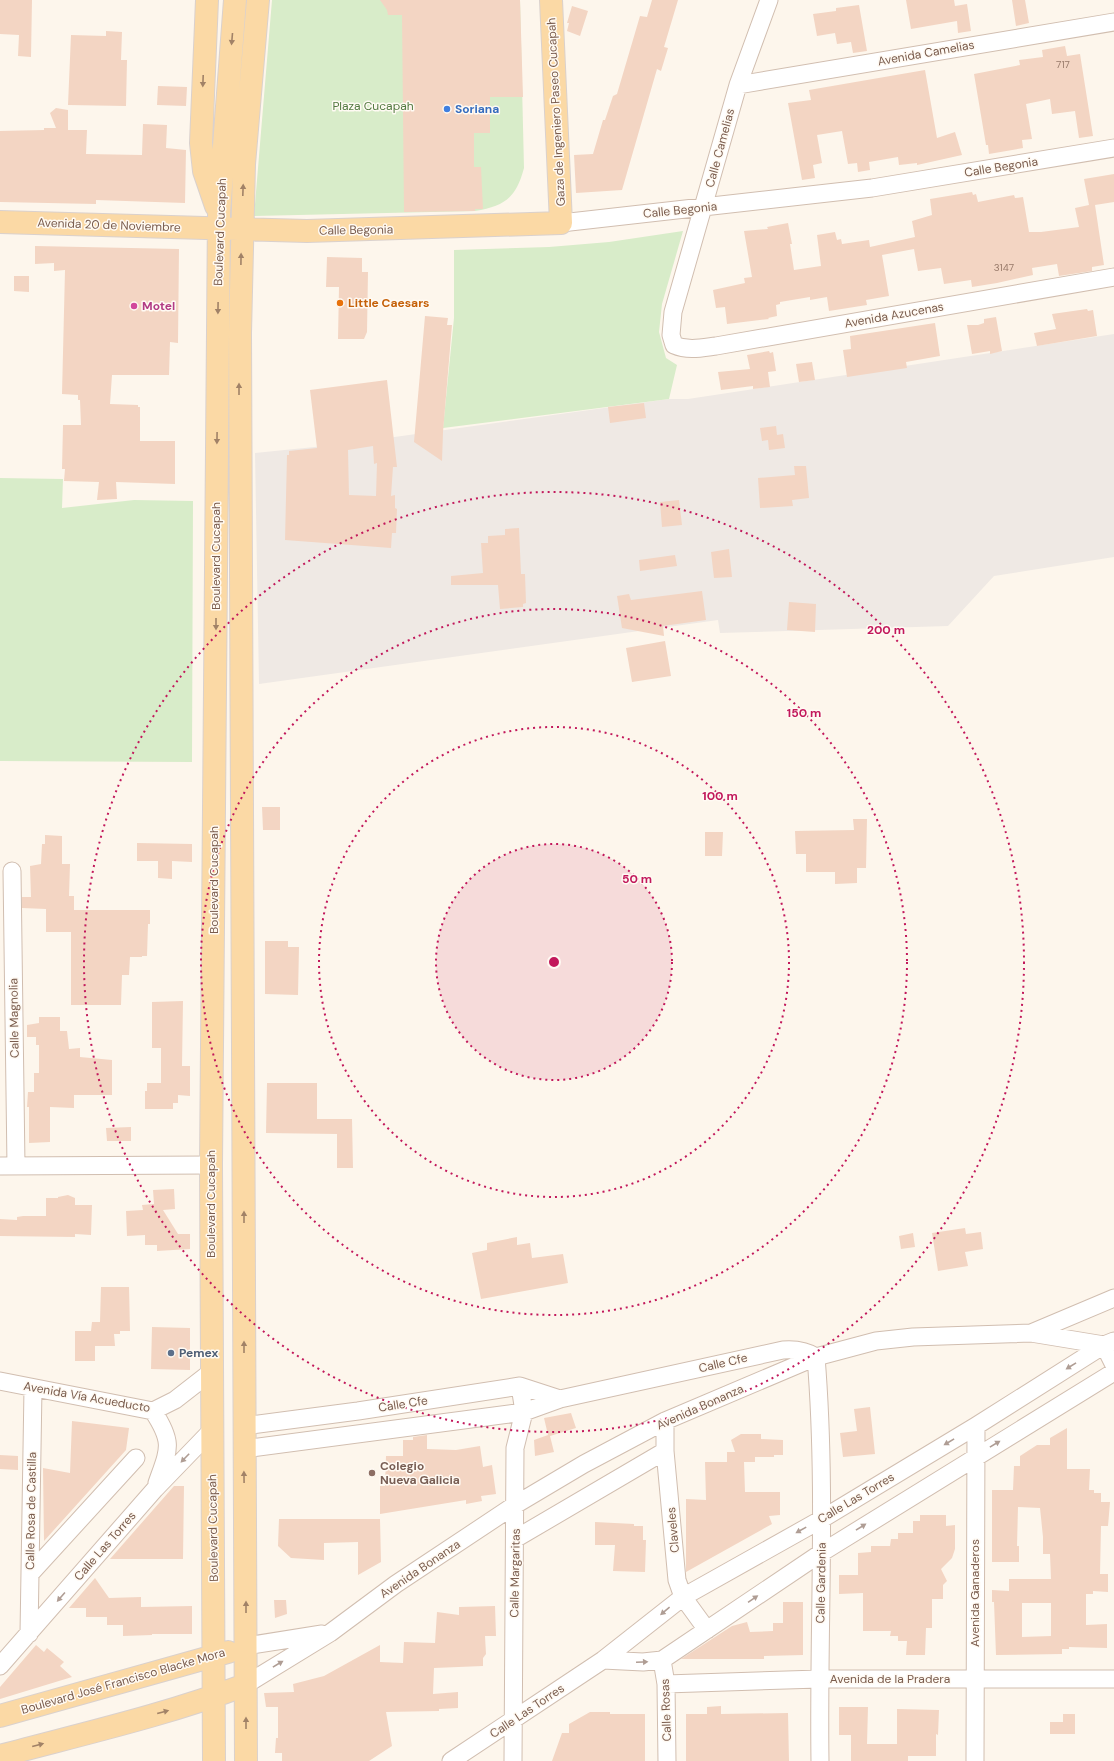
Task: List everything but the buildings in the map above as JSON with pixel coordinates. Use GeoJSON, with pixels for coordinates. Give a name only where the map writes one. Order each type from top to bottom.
{"type":"FeatureCollection","features":[{"type":"Feature","properties":{"kind":"main road"},"geometry":{"type":"LineString","coordinates":[[207,0],[201,143],[204,172],[219,220]]}},
{"type":"Feature","properties":{"kind":"main road","name":"Boulevard Cucapah"},"geometry":{"type":"LineString","coordinates":[[214,1761],[211,1165],[219,220],[235,0]]}},
{"type":"Feature","properties":{"kind":"main road","name":"Boulevard Cucapah"},"geometry":{"type":"LineString","coordinates":[[246,1761],[239,402],[244,164],[258,0]]}},
{"type":"Feature","properties":{"kind":"main road","name":"Gaza de Ingeniero Paseo Cucapah"},"geometry":{"type":"LineString","coordinates":[[551,0],[561,223]]}},
{"type":"Feature","properties":{"kind":"main road","name":"Avenida 20 de Noviembre"},"geometry":{"type":"LineString","coordinates":[[0,222],[219,220],[242,229]]}},
{"type":"Feature","properties":{"kind":"main road","name":"Calle Begonia"},"geometry":{"type":"LineString","coordinates":[[242,229],[306,231],[561,223]]}},
{"type":"Feature","properties":{"kind":"main road","name":"Boulevard José Francisco Blacke Mora"},"geometry":{"type":"LineString","coordinates":[[0,1716],[246,1646]]}},
{"type":"Feature","properties":{"kind":"main road"},"geometry":{"type":"LineString","coordinates":[[0,1756],[213,1697],[245,1685]]}},
{"type":"Feature","properties":{"kind":"street","name":"Calle Camelias"},"geometry":{"type":"LineString","coordinates":[[674,345],[671,335],[673,312],[738,85],[769,0]]}},
{"type":"Feature","properties":{"kind":"street","name":"Avenida Camelias"},"geometry":{"type":"LineString","coordinates":[[738,85],[1114,22]]}},
{"type":"Feature","properties":{"kind":"street","name":"Calle Begonia"},"geometry":{"type":"LineString","coordinates":[[561,223],[872,188],[1114,148]]}},
{"type":"Feature","properties":{"kind":"street","name":"Avenida Azucenas"},"geometry":{"type":"LineString","coordinates":[[674,345],[690,349],[716,346],[1114,277]]}},
{"type":"Feature","properties":{"kind":"street","name":"Calle Magnolia"},"geometry":{"type":"LineString","coordinates":[[12,871],[8,1166],[211,1165]]}},
{"type":"Feature","properties":{"kind":"street","name":"Avenida Bonanza"},"geometry":{"type":"LineString","coordinates":[[245,1685],[330,1633],[396,1584],[515,1505],[584,1464],[665,1422],[816,1356],[876,1341],[913,1337],[1031,1333],[1114,1298]]}},
{"type":"Feature","properties":{"kind":"street"},"geometry":{"type":"LineString","coordinates":[[1031,1333],[1109,1343],[1114,1365]]}},
{"type":"Feature","properties":{"kind":"street","name":"Calle Las Torres"},"geometry":{"type":"LineString","coordinates":[[451,1761],[603,1660],[682,1597],[822,1519],[976,1426],[1109,1343]]}},
{"type":"Feature","properties":{"kind":"street","name":"Calle Cfe"},"geometry":{"type":"LineString","coordinates":[[244,1449],[524,1412],[560,1399],[783,1350],[793,1349],[807,1351],[816,1356]]}},
{"type":"Feature","properties":{"kind":"street","name":"Calle Gardenia"},"geometry":{"type":"LineString","coordinates":[[816,1356],[819,1394],[822,1519],[819,1679],[820,1761]]}},
{"type":"Feature","properties":{"kind":"street","name":"Avenida Vía Acueducto"},"geometry":{"type":"LineString","coordinates":[[0,1381],[153,1411],[175,1400],[211,1372]]}},
{"type":"Feature","properties":{"kind":"street"},"geometry":{"type":"LineString","coordinates":[[603,1660],[643,1662],[662,1660],[821,1553],[1114,1372]]}},
{"type":"Feature","properties":{"kind":"street","name":"Calle Cfe"},"geometry":{"type":"LineString","coordinates":[[244,1426],[358,1412],[520,1386],[560,1399]]}},
{"type":"Feature","properties":{"kind":"street","name":"Calle Margaritas"},"geometry":{"type":"LineString","coordinates":[[513,1761],[512,1721],[515,1448],[524,1412],[520,1386]]}},
{"type":"Feature","properties":{"kind":"street","name":"Calle Rosa de Castilla"},"geometry":{"type":"LineString","coordinates":[[28,1634],[33,1388]]}},
{"type":"Feature","properties":{"kind":"street"},"geometry":{"type":"LineString","coordinates":[[153,1411],[162,1425],[169,1448],[155,1489]]}},
{"type":"Feature","properties":{"kind":"street"},"geometry":{"type":"LineString","coordinates":[[285,1421],[288,1443]]}},
{"type":"Feature","properties":{"kind":"street","name":"Claveles"},"geometry":{"type":"LineString","coordinates":[[665,1422],[665,1451],[677,1580],[682,1597],[707,1630]]}},
{"type":"Feature","properties":{"kind":"street","name":"Avenida Ganaderos"},"geometry":{"type":"LineString","coordinates":[[975,1761],[976,1426]]}},
{"type":"Feature","properties":{"kind":"street","name":"Calle Las Torres"},"geometry":{"type":"LineString","coordinates":[[0,1666],[155,1489],[212,1430]]}},
{"type":"Feature","properties":{"kind":"street"},"geometry":{"type":"LineString","coordinates":[[515,1539],[665,1451]]}},
{"type":"Feature","properties":{"kind":"street"},"geometry":{"type":"LineString","coordinates":[[30,1574],[136,1458]]}},
{"type":"Feature","properties":{"kind":"street","name":"Avenida Bonanza"},"geometry":{"type":"LineString","coordinates":[[246,1646],[330,1633]]}},
{"type":"Feature","properties":{"kind":"street","name":"Calle Rosas"},"geometry":{"type":"LineString","coordinates":[[662,1660],[666,1684],[667,1761]]}},
{"type":"Feature","properties":{"kind":"street","name":"Avenida de la Pradera"},"geometry":{"type":"LineString","coordinates":[[666,1684],[819,1679],[1114,1680]]}},
{"type":"Feature","properties":{"kind":"shaded area"},"geometry":{"type":"Polygon","coordinates":[[[1114,334],[1114,557],[994,576],[948,626],[720,633],[718,620],[259,684],[255,453],[344,444],[669,399],[688,399],[1114,334]]]}},
{"type":"Feature","properties":{"kind":"green space","name":"Plaza Cucapah"},"geometry":{"type":"Polygon","coordinates":[[[272,0],[520,0],[524,168],[521,178],[513,193],[502,203],[475,211],[254,216],[272,0]]]}},
{"type":"Feature","properties":{"kind":"green space"},"geometry":{"type":"Polygon","coordinates":[[[683,231],[662,304],[659,332],[666,358],[677,365],[669,399],[443,428],[454,318],[454,250],[549,247],[609,242],[683,231]]]}},
{"type":"Feature","properties":{"kind":"green space"},"geometry":{"type":"Polygon","coordinates":[[[0,478],[63,479],[62,508],[134,500],[193,501],[192,762],[0,761],[0,478]]]}},
{"type":"Feature","properties":{"kind":"place","name":"Soriana"},"geometry":{"type":"Point","coordinates":[447,109]}},
{"type":"Feature","properties":{"kind":"place","name":"Little Caesars"},"geometry":{"type":"Point","coordinates":[340,303]}},
{"type":"Feature","properties":{"kind":"place","name":"Motel"},"geometry":{"type":"Point","coordinates":[134,306]}},
{"type":"Feature","properties":{"kind":"place","name":"Pemex"},"geometry":{"type":"Point","coordinates":[171,1353]}},
{"type":"Feature","properties":{"kind":"place","name":"Colegio Nueva Galicia"},"geometry":{"type":"Point","coordinates":[372,1473]}}]}
